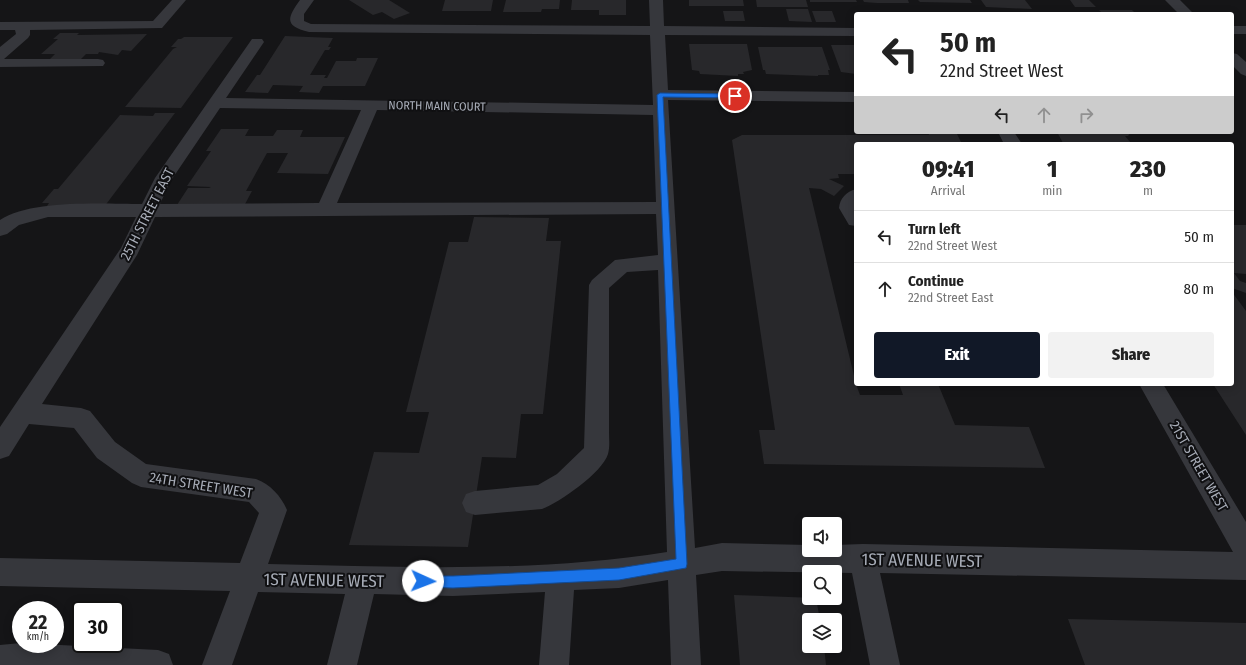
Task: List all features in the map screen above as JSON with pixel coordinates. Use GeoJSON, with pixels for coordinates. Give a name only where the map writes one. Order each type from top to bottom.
{"type":"FeatureCollection","features":[{"type":"Feature","properties":{"kind":"street"},"geometry":{"type":"LineString","coordinates":[[0,26],[157,25],[179,0]]}},
{"type":"Feature","properties":{"kind":"street"},"geometry":{"type":"LineString","coordinates":[[307,0],[297,14],[297,24],[309,28],[854,32]]}},
{"type":"Feature","properties":{"kind":"street"},"geometry":{"type":"LineString","coordinates":[[656,0],[686,665]]}},
{"type":"Feature","properties":{"kind":"street"},"geometry":{"type":"LineString","coordinates":[[1172,0],[1185,12]]}},
{"type":"Feature","properties":{"kind":"street"},"geometry":{"type":"LineString","coordinates":[[2,51],[23,35],[22,26]]}},
{"type":"Feature","properties":{"kind":"street"},"geometry":{"type":"LineString","coordinates":[[1234,30],[1246,30]]}},
{"type":"Feature","properties":{"kind":"street","name":"25TH STREET EAST"},"geometry":{"type":"LineString","coordinates":[[0,448],[130,250],[161,182],[257,42]]}},
{"type":"Feature","properties":{"kind":"street"},"geometry":{"type":"LineString","coordinates":[[1234,59],[1246,71]]}},
{"type":"Feature","properties":{"kind":"street"},"geometry":{"type":"LineString","coordinates":[[0,63],[98,63]]}},
{"type":"Feature","properties":{"kind":"street"},"geometry":{"type":"LineString","coordinates":[[660,102],[854,97]]}},
{"type":"Feature","properties":{"kind":"street","name":"NORTH MAIN COURT"},"geometry":{"type":"LineString","coordinates":[[214,103],[371,106],[660,102]]}},
{"type":"Feature","properties":{"kind":"street"},"geometry":{"type":"LineString","coordinates":[[325,210],[371,106]]}},
{"type":"Feature","properties":{"kind":"street"},"geometry":{"type":"LineString","coordinates":[[854,197],[849,202],[848,208],[854,217]]}},
{"type":"Feature","properties":{"kind":"street"},"geometry":{"type":"LineString","coordinates":[[0,229],[13,220],[48,211],[665,208]]}},
{"type":"Feature","properties":{"kind":"street"},"geometry":{"type":"LineString","coordinates":[[475,503],[542,497],[566,482],[596,453],[599,409],[596,315],[599,285],[622,265],[668,262]]}},
{"type":"Feature","properties":{"kind":"street","name":"21ST STREET WEST"},"geometry":{"type":"LineString","coordinates":[[1152,386],[1246,548]]}},
{"type":"Feature","properties":{"kind":"street","name":"24TH STREET WEST"},"geometry":{"type":"LineString","coordinates":[[23,413],[81,418],[106,450],[141,475],[256,491],[274,510],[248,579]]}},
{"type":"Feature","properties":{"kind":"street","name":"1ST AVENUE WEST"},"geometry":{"type":"LineString","coordinates":[[0,572],[248,579],[453,582],[619,574],[722,557],[863,558],[1246,566]]}},
{"type":"Feature","properties":{"kind":"street"},"geometry":{"type":"LineString","coordinates":[[863,558],[885,665]]}},
{"type":"Feature","properties":{"kind":"street"},"geometry":{"type":"LineString","coordinates":[[554,665],[561,577]]}},
{"type":"Feature","properties":{"kind":"street"},"geometry":{"type":"LineString","coordinates":[[217,665],[248,579]]}},
{"type":"Feature","properties":{"kind":"street"},"geometry":{"type":"LineString","coordinates":[[342,665],[363,580]]}},
{"type":"Feature","properties":{"kind":"street"},"geometry":{"type":"LineString","coordinates":[[0,660],[21,658],[158,665]]}},
{"type":"Feature","properties":{"kind":"building"},"geometry":{"type":"Polygon","coordinates":[[[349,0],[389,0],[410,13],[394,19],[382,12],[373,15],[349,0]]]}},
{"type":"Feature","properties":{"kind":"building"},"geometry":{"type":"Polygon","coordinates":[[[445,0],[493,0],[491,11],[442,11],[445,0]]]}},
{"type":"Feature","properties":{"kind":"building"},"geometry":{"type":"Polygon","coordinates":[[[506,0],[560,0],[559,9],[542,9],[541,12],[503,12],[506,0]]]}},
{"type":"Feature","properties":{"kind":"building"},"geometry":{"type":"Polygon","coordinates":[[[572,0],[626,0],[626,15],[599,15],[599,10],[571,10],[572,0]]]}},
{"type":"Feature","properties":{"kind":"building"},"geometry":{"type":"Polygon","coordinates":[[[689,0],[743,0],[744,6],[689,6],[689,0]]]}},
{"type":"Feature","properties":{"kind":"building"},"geometry":{"type":"Polygon","coordinates":[[[756,0],[806,0],[808,7],[757,7],[756,0]]]}},
{"type":"Feature","properties":{"kind":"building"},"geometry":{"type":"Polygon","coordinates":[[[810,0],[856,0],[857,2],[810,2],[810,0]]]}},
{"type":"Feature","properties":{"kind":"building"},"geometry":{"type":"Polygon","coordinates":[[[863,0],[908,0],[909,3],[877,3],[864,2],[863,0]]]}},
{"type":"Feature","properties":{"kind":"building"},"geometry":{"type":"Polygon","coordinates":[[[918,0],[970,0],[972,3],[920,2],[918,0]]]}},
{"type":"Feature","properties":{"kind":"building"},"geometry":{"type":"Polygon","coordinates":[[[981,0],[1025,0],[1032,9],[986,7],[981,0]]]}},
{"type":"Feature","properties":{"kind":"building"},"geometry":{"type":"Polygon","coordinates":[[[1070,0],[1089,0],[1096,7],[1075,7],[1070,0]]]}},
{"type":"Feature","properties":{"kind":"building"},"geometry":{"type":"Polygon","coordinates":[[[786,9],[808,9],[812,22],[789,21],[786,9]]]}},
{"type":"Feature","properties":{"kind":"building"},"geometry":{"type":"Polygon","coordinates":[[[1099,10],[1132,10],[1134,12],[1101,12],[1099,10]]]}},
{"type":"Feature","properties":{"kind":"building"},"geometry":{"type":"Polygon","coordinates":[[[723,11],[743,11],[745,21],[725,21],[723,11]]]}},
{"type":"Feature","properties":{"kind":"building"},"geometry":{"type":"Polygon","coordinates":[[[812,11],[832,11],[836,22],[816,22],[812,11]]]}},
{"type":"Feature","properties":{"kind":"building"},"geometry":{"type":"Polygon","coordinates":[[[60,33],[79,33],[77,35],[147,34],[131,51],[122,50],[118,55],[99,52],[98,54],[86,54],[81,59],[49,60],[55,54],[41,54],[58,39],[53,39],[60,33]]]}},
{"type":"Feature","properties":{"kind":"building"},"geometry":{"type":"Polygon","coordinates":[[[285,36],[333,38],[328,47],[331,47],[329,50],[325,50],[310,75],[326,75],[324,78],[327,78],[336,61],[356,61],[357,58],[378,58],[365,86],[323,86],[319,93],[299,92],[303,86],[273,85],[268,93],[245,92],[257,75],[260,75],[285,36]]]}},
{"type":"Feature","properties":{"kind":"building"},"geometry":{"type":"Polygon","coordinates":[[[184,37],[233,37],[181,108],[125,107],[173,49],[177,47],[171,47],[178,39],[184,37]]]}},
{"type":"Feature","properties":{"kind":"building"},"geometry":{"type":"Polygon","coordinates":[[[689,44],[747,44],[752,70],[743,72],[744,74],[738,74],[738,76],[700,74],[699,71],[692,70],[689,44]]]}},
{"type":"Feature","properties":{"kind":"building"},"geometry":{"type":"Polygon","coordinates":[[[831,45],[854,45],[854,74],[841,72],[831,45]]]}},
{"type":"Feature","properties":{"kind":"building"},"geometry":{"type":"Polygon","coordinates":[[[758,47],[822,47],[830,70],[828,70],[829,75],[766,74],[765,70],[763,70],[758,47]]]}},
{"type":"Feature","properties":{"kind":"building"},"geometry":{"type":"Polygon","coordinates":[[[155,113],[175,113],[104,207],[47,206],[49,203],[42,203],[54,189],[58,189],[120,115],[153,116],[155,113]]]}},
{"type":"Feature","properties":{"kind":"building"},"geometry":{"type":"Polygon","coordinates":[[[221,129],[249,129],[245,136],[273,136],[277,130],[303,130],[300,137],[345,137],[328,174],[277,173],[288,153],[267,153],[246,191],[252,191],[244,206],[177,205],[188,188],[211,187],[187,186],[211,151],[206,151],[221,129]]]}},
{"type":"Feature","properties":{"kind":"building"},"geometry":{"type":"Polygon","coordinates":[[[957,134],[961,142],[854,142],[854,174],[838,174],[839,178],[829,179],[844,186],[834,196],[821,189],[809,188],[854,376],[854,386],[857,386],[860,395],[903,395],[900,386],[939,386],[955,425],[1029,427],[1045,468],[764,464],[759,430],[775,430],[732,140],[742,135],[957,134]]]}},
{"type":"Feature","properties":{"kind":"building"},"geometry":{"type":"Polygon","coordinates":[[[1058,134],[1130,134],[1128,136],[1125,136],[1130,142],[1062,142],[1058,134]]]}},
{"type":"Feature","properties":{"kind":"building"},"geometry":{"type":"Polygon","coordinates":[[[474,217],[549,218],[546,241],[561,241],[543,414],[521,414],[516,458],[482,457],[468,547],[349,545],[374,452],[419,453],[429,412],[406,412],[449,242],[468,242],[474,217]]]}},
{"type":"Feature","properties":{"kind":"building"},"geometry":{"type":"Polygon","coordinates":[[[1234,225],[1246,225],[1246,274],[1234,273],[1234,225]]]}},
{"type":"Feature","properties":{"kind":"building"},"geometry":{"type":"Polygon","coordinates":[[[1234,273],[1240,281],[1246,283],[1246,293],[1234,289],[1234,273]]]}},
{"type":"Feature","properties":{"kind":"building"},"geometry":{"type":"Polygon","coordinates":[[[1234,295],[1246,311],[1246,435],[1214,386],[1234,386],[1234,295]]]}},
{"type":"Feature","properties":{"kind":"building"},"geometry":{"type":"Polygon","coordinates":[[[734,595],[802,597],[802,605],[817,605],[819,613],[802,613],[802,653],[825,653],[826,665],[740,665],[734,595]]]}},
{"type":"Feature","properties":{"kind":"building"},"geometry":{"type":"Polygon","coordinates":[[[1068,619],[1246,623],[1246,665],[1085,665],[1068,619]]]}},
{"type":"Feature","properties":{"kind":"route"},"geometry":{"type":"LineString","coordinates":[[423,581],[453,582],[619,574],[682,564],[660,95],[735,96]]}}]}
